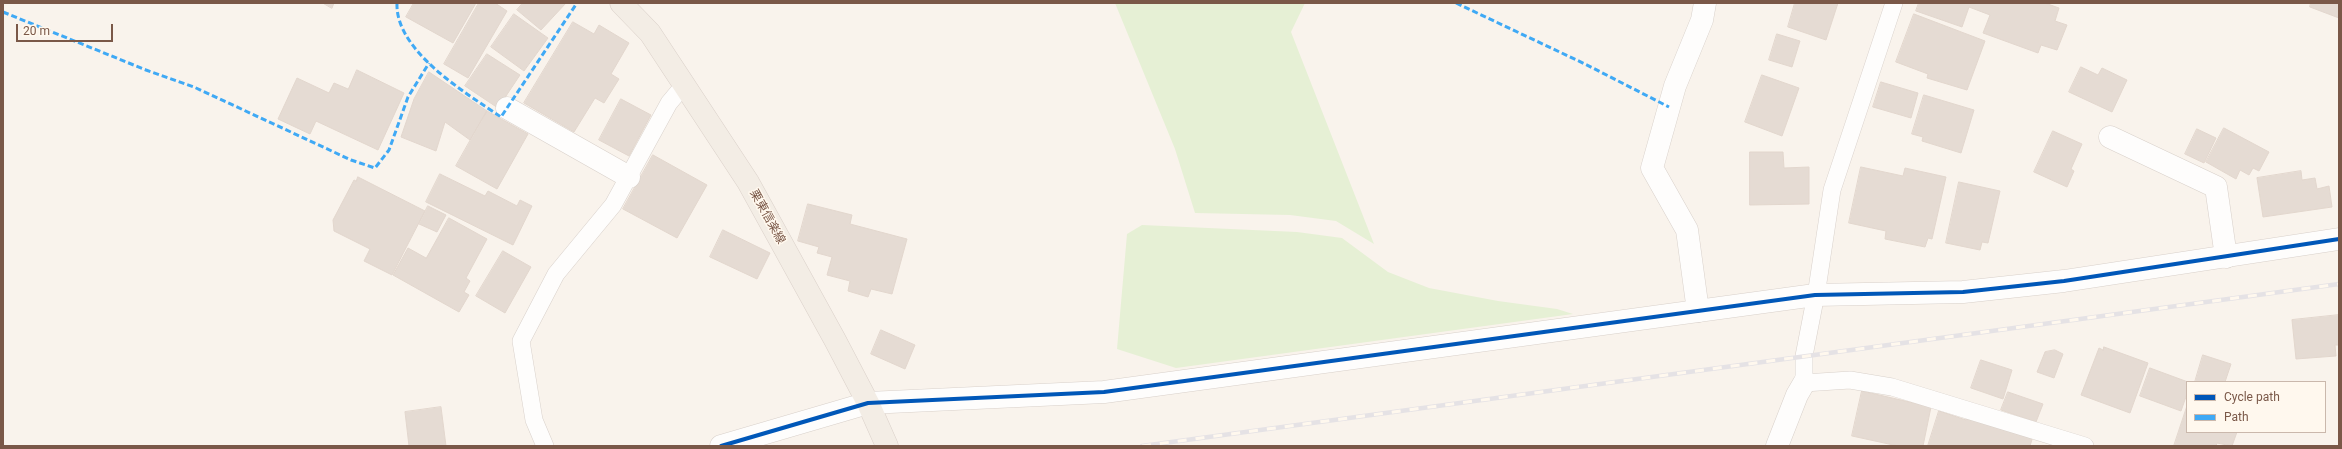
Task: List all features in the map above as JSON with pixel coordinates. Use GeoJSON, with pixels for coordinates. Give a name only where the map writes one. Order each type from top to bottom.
{"type":"FeatureCollection","features":[{"type":"Feature","properties":{"kind":"main road","name":"栗東信楽線"},"geometry":{"type":"LineString","coordinates":[[621,3],[650,33],[748,182],[868,403],[887,446]]}},
{"type":"Feature","properties":{"kind":"street"},"geometry":{"type":"LineString","coordinates":[[1698,311],[1687,230],[1652,168],[1675,86],[1702,20],[1705,3]]}},
{"type":"Feature","properties":{"kind":"street"},"geometry":{"type":"LineString","coordinates":[[507,108],[629,177]]}},
{"type":"Feature","properties":{"kind":"street"},"geometry":{"type":"LineString","coordinates":[[2110,137],[2216,187],[2226,257]]}},
{"type":"Feature","properties":{"kind":"street"},"geometry":{"type":"LineString","coordinates":[[721,446],[868,403],[1104,392],[1815,296],[1963,292],[2064,281],[2339,239]]}},
{"type":"Feature","properties":{"kind":"street"},"geometry":{"type":"LineString","coordinates":[[1777,446],[1797,394],[1804,383]]}},
{"type":"Feature","properties":{"kind":"lane"},"geometry":{"type":"LineString","coordinates":[[1894,3],[1832,190],[1804,356],[1804,383],[1850,380],[1892,387],[2085,446]]}},
{"type":"Feature","properties":{"kind":"lane"},"geometry":{"type":"LineString","coordinates":[[545,446],[534,420],[521,341],[556,274],[613,206],[669,103],[684,85]]}},
{"type":"Feature","properties":{"kind":"green space"},"geometry":{"type":"Polygon","coordinates":[[[1115,3],[1305,3],[1291,32],[1374,244],[1336,221],[1290,215],[1195,213],[1175,149],[1115,3]]]}},
{"type":"Feature","properties":{"kind":"green space"},"geometry":{"type":"Polygon","coordinates":[[[1142,225],[1297,232],[1342,238],[1388,272],[1429,288],[1498,301],[1557,309],[1573,314],[1176,368],[1117,349],[1127,234],[1142,225]]]}},
{"type":"Feature","properties":{"kind":"building"},"geometry":{"type":"Polygon","coordinates":[[[323,3],[334,3],[332,8],[323,3]]]}},
{"type":"Feature","properties":{"kind":"building"},"geometry":{"type":"Polygon","coordinates":[[[414,3],[476,3],[453,43],[406,17],[414,3]]]}},
{"type":"Feature","properties":{"kind":"building"},"geometry":{"type":"Polygon","coordinates":[[[479,3],[495,3],[507,11],[468,78],[444,64],[479,3]]]}},
{"type":"Feature","properties":{"kind":"building"},"geometry":{"type":"Polygon","coordinates":[[[523,3],[566,3],[541,30],[517,10],[523,3]]]}},
{"type":"Feature","properties":{"kind":"building"},"geometry":{"type":"Polygon","coordinates":[[[1795,3],[1838,3],[1826,40],[1788,27],[1795,3]]]}},
{"type":"Feature","properties":{"kind":"building"},"geometry":{"type":"Polygon","coordinates":[[[1919,3],[2045,3],[2059,8],[2055,21],[2067,25],[2057,50],[2041,45],[2038,53],[1983,33],[1990,15],[1969,7],[1962,27],[1916,11],[1919,3]]]}},
{"type":"Feature","properties":{"kind":"building"},"geometry":{"type":"Polygon","coordinates":[[[2311,3],[2339,3],[2339,18],[2310,7],[2311,3]]]}},
{"type":"Feature","properties":{"kind":"building"},"geometry":{"type":"Polygon","coordinates":[[[514,14],[548,38],[524,71],[491,47],[514,14]]]}},
{"type":"Feature","properties":{"kind":"building"},"geometry":{"type":"Polygon","coordinates":[[[1914,14],[1985,41],[1967,90],[1927,78],[1928,74],[1896,62],[1914,14]]]}},
{"type":"Feature","properties":{"kind":"building"},"geometry":{"type":"Polygon","coordinates":[[[573,22],[594,34],[599,25],[629,43],[611,74],[619,79],[604,103],[595,98],[574,132],[524,103],[573,22]]]}},
{"type":"Feature","properties":{"kind":"building"},"geometry":{"type":"Polygon","coordinates":[[[1777,34],[1800,41],[1792,67],[1769,60],[1777,34]]]}},
{"type":"Feature","properties":{"kind":"building"},"geometry":{"type":"Polygon","coordinates":[[[487,54],[520,75],[498,108],[465,86],[487,54]]]}},
{"type":"Feature","properties":{"kind":"building"},"geometry":{"type":"Polygon","coordinates":[[[2081,67],[2098,75],[2102,68],[2127,80],[2112,112],[2069,92],[2081,67]]]}},
{"type":"Feature","properties":{"kind":"building"},"geometry":{"type":"Polygon","coordinates":[[[357,70],[404,93],[378,150],[316,121],[310,134],[278,119],[297,78],[329,93],[334,83],[348,89],[357,70]]]}},
{"type":"Feature","properties":{"kind":"building"},"geometry":{"type":"Polygon","coordinates":[[[429,72],[487,111],[470,140],[445,122],[436,151],[401,137],[414,99],[429,72]]]}},
{"type":"Feature","properties":{"kind":"building"},"geometry":{"type":"Polygon","coordinates":[[[1762,75],[1799,88],[1782,136],[1745,122],[1762,75]]]}},
{"type":"Feature","properties":{"kind":"building"},"geometry":{"type":"Polygon","coordinates":[[[1881,82],[1918,93],[1911,118],[1873,107],[1881,82]]]}},
{"type":"Feature","properties":{"kind":"building"},"geometry":{"type":"Polygon","coordinates":[[[1924,95],[1974,110],[1961,153],[1922,141],[1923,137],[1912,134],[1924,95]]]}},
{"type":"Feature","properties":{"kind":"building"},"geometry":{"type":"Polygon","coordinates":[[[621,99],[651,115],[629,156],[599,140],[621,99]]]}},
{"type":"Feature","properties":{"kind":"building"},"geometry":{"type":"Polygon","coordinates":[[[487,111],[528,134],[497,189],[456,166],[487,111]]]}},
{"type":"Feature","properties":{"kind":"building"},"geometry":{"type":"Polygon","coordinates":[[[2224,128],[2269,152],[2259,171],[2253,168],[2249,175],[2240,170],[2236,179],[2206,162],[2224,128]]]}},
{"type":"Feature","properties":{"kind":"building"},"geometry":{"type":"Polygon","coordinates":[[[2197,129],[2216,138],[2204,163],[2185,154],[2197,129]]]}},
{"type":"Feature","properties":{"kind":"building"},"geometry":{"type":"Polygon","coordinates":[[[2053,131],[2082,144],[2071,169],[2074,171],[2067,187],[2034,172],[2053,131]]]}},
{"type":"Feature","properties":{"kind":"building"},"geometry":{"type":"Polygon","coordinates":[[[1750,152],[1783,152],[1784,168],[1809,167],[1809,204],[1750,205],[1750,152]]]}},
{"type":"Feature","properties":{"kind":"building"},"geometry":{"type":"Polygon","coordinates":[[[653,155],[707,185],[677,238],[623,209],[653,155]]]}},
{"type":"Feature","properties":{"kind":"building"},"geometry":{"type":"Polygon","coordinates":[[[1861,167],[1903,176],[1905,168],[1946,177],[1932,239],[1928,238],[1925,247],[1885,239],[1886,231],[1849,223],[1861,167]]]}},
{"type":"Feature","properties":{"kind":"building"},"geometry":{"type":"Polygon","coordinates":[[[2301,171],[2302,180],[2315,178],[2317,189],[2329,186],[2332,207],[2263,217],[2257,178],[2301,171]]]}},
{"type":"Feature","properties":{"kind":"building"},"geometry":{"type":"Polygon","coordinates":[[[440,174],[485,196],[488,191],[517,206],[520,200],[532,206],[513,245],[426,202],[440,174]]]}},
{"type":"Feature","properties":{"kind":"building"},"geometry":{"type":"Polygon","coordinates":[[[358,177],[425,211],[392,275],[364,261],[370,249],[334,231],[333,220],[354,180],[356,181],[358,177]]]}},
{"type":"Feature","properties":{"kind":"building"},"geometry":{"type":"Polygon","coordinates":[[[1959,182],[2000,191],[1988,243],[1982,242],[1980,250],[1946,243],[1959,182]]]}},
{"type":"Feature","properties":{"kind":"building"},"geometry":{"type":"Polygon","coordinates":[[[808,204],[852,215],[850,224],[907,239],[892,294],[871,289],[868,297],[848,291],[850,281],[827,275],[832,257],[817,253],[819,247],[798,241],[808,204]]]}},
{"type":"Feature","properties":{"kind":"building"},"geometry":{"type":"Polygon","coordinates":[[[428,206],[446,215],[437,232],[419,224],[428,206]]]}},
{"type":"Feature","properties":{"kind":"building"},"geometry":{"type":"Polygon","coordinates":[[[449,218],[487,239],[466,278],[470,281],[464,292],[469,295],[459,312],[393,275],[408,248],[426,258],[449,218]]]}},
{"type":"Feature","properties":{"kind":"building"},"geometry":{"type":"Polygon","coordinates":[[[723,230],[770,253],[757,279],[710,257],[723,230]]]}},
{"type":"Feature","properties":{"kind":"building"},"geometry":{"type":"Polygon","coordinates":[[[503,251],[531,267],[505,313],[476,296],[503,251]]]}},
{"type":"Feature","properties":{"kind":"building"},"geometry":{"type":"Polygon","coordinates":[[[2339,315],[2339,345],[2335,345],[2336,356],[2296,359],[2292,320],[2339,315]]]}},
{"type":"Feature","properties":{"kind":"building"},"geometry":{"type":"Polygon","coordinates":[[[881,330],[915,345],[905,369],[871,354],[881,330]]]}},
{"type":"Feature","properties":{"kind":"building"},"geometry":{"type":"Polygon","coordinates":[[[2104,347],[2148,363],[2130,413],[2081,395],[2099,348],[2103,350],[2104,347]]]}},
{"type":"Feature","properties":{"kind":"building"},"geometry":{"type":"Polygon","coordinates":[[[2055,350],[2063,354],[2054,378],[2037,372],[2045,352],[2055,350]]]}},
{"type":"Feature","properties":{"kind":"building"},"geometry":{"type":"Polygon","coordinates":[[[2203,355],[2231,364],[2225,381],[2195,381],[2203,355]]]}},
{"type":"Feature","properties":{"kind":"building"},"geometry":{"type":"Polygon","coordinates":[[[1981,360],[2012,370],[2003,399],[1971,388],[1981,360]]]}},
{"type":"Feature","properties":{"kind":"building"},"geometry":{"type":"Polygon","coordinates":[[[2150,368],[2186,381],[2186,397],[2181,411],[2140,396],[2150,368]]]}},
{"type":"Feature","properties":{"kind":"building"},"geometry":{"type":"Polygon","coordinates":[[[1862,391],[1931,407],[1923,446],[1898,446],[1852,436],[1862,391]]]}},
{"type":"Feature","properties":{"kind":"building"},"geometry":{"type":"Polygon","coordinates":[[[2008,392],[2043,404],[2036,422],[2001,410],[2008,392]]]}},
{"type":"Feature","properties":{"kind":"building"},"geometry":{"type":"Polygon","coordinates":[[[441,407],[446,446],[409,446],[405,412],[441,407]]]}},
{"type":"Feature","properties":{"kind":"building"},"geometry":{"type":"Polygon","coordinates":[[[2186,409],[2186,433],[2237,433],[2232,446],[2217,443],[2216,446],[2174,446],[2186,409]]]}},
{"type":"Feature","properties":{"kind":"building"},"geometry":{"type":"Polygon","coordinates":[[[1939,411],[1966,420],[1967,416],[2033,436],[2030,446],[1928,446],[1939,411]]]}},
{"type":"Feature","properties":{"kind":"railway"},"geometry":{"type":"LineString","coordinates":[[1142,446],[2339,284]]}},
{"type":"Feature","properties":{"kind":"marked path"},"geometry":{"type":"LineString","coordinates":[[397,3],[399,21],[407,38],[420,54],[452,83],[501,117],[577,3]]}},
{"type":"Feature","properties":{"kind":"marked path"},"geometry":{"type":"LineString","coordinates":[[1456,3],[1585,64],[1669,107]]}},
{"type":"Feature","properties":{"kind":"marked path"},"geometry":{"type":"LineString","coordinates":[[3,12],[146,70],[194,87],[351,160],[375,168],[389,150],[408,97],[429,63]]}},
{"type":"Feature","properties":{"kind":"cycle path"},"geometry":{"type":"LineString","coordinates":[[721,446],[868,403],[1104,392],[1815,295],[1963,292],[2064,281],[2339,239]]}}]}
